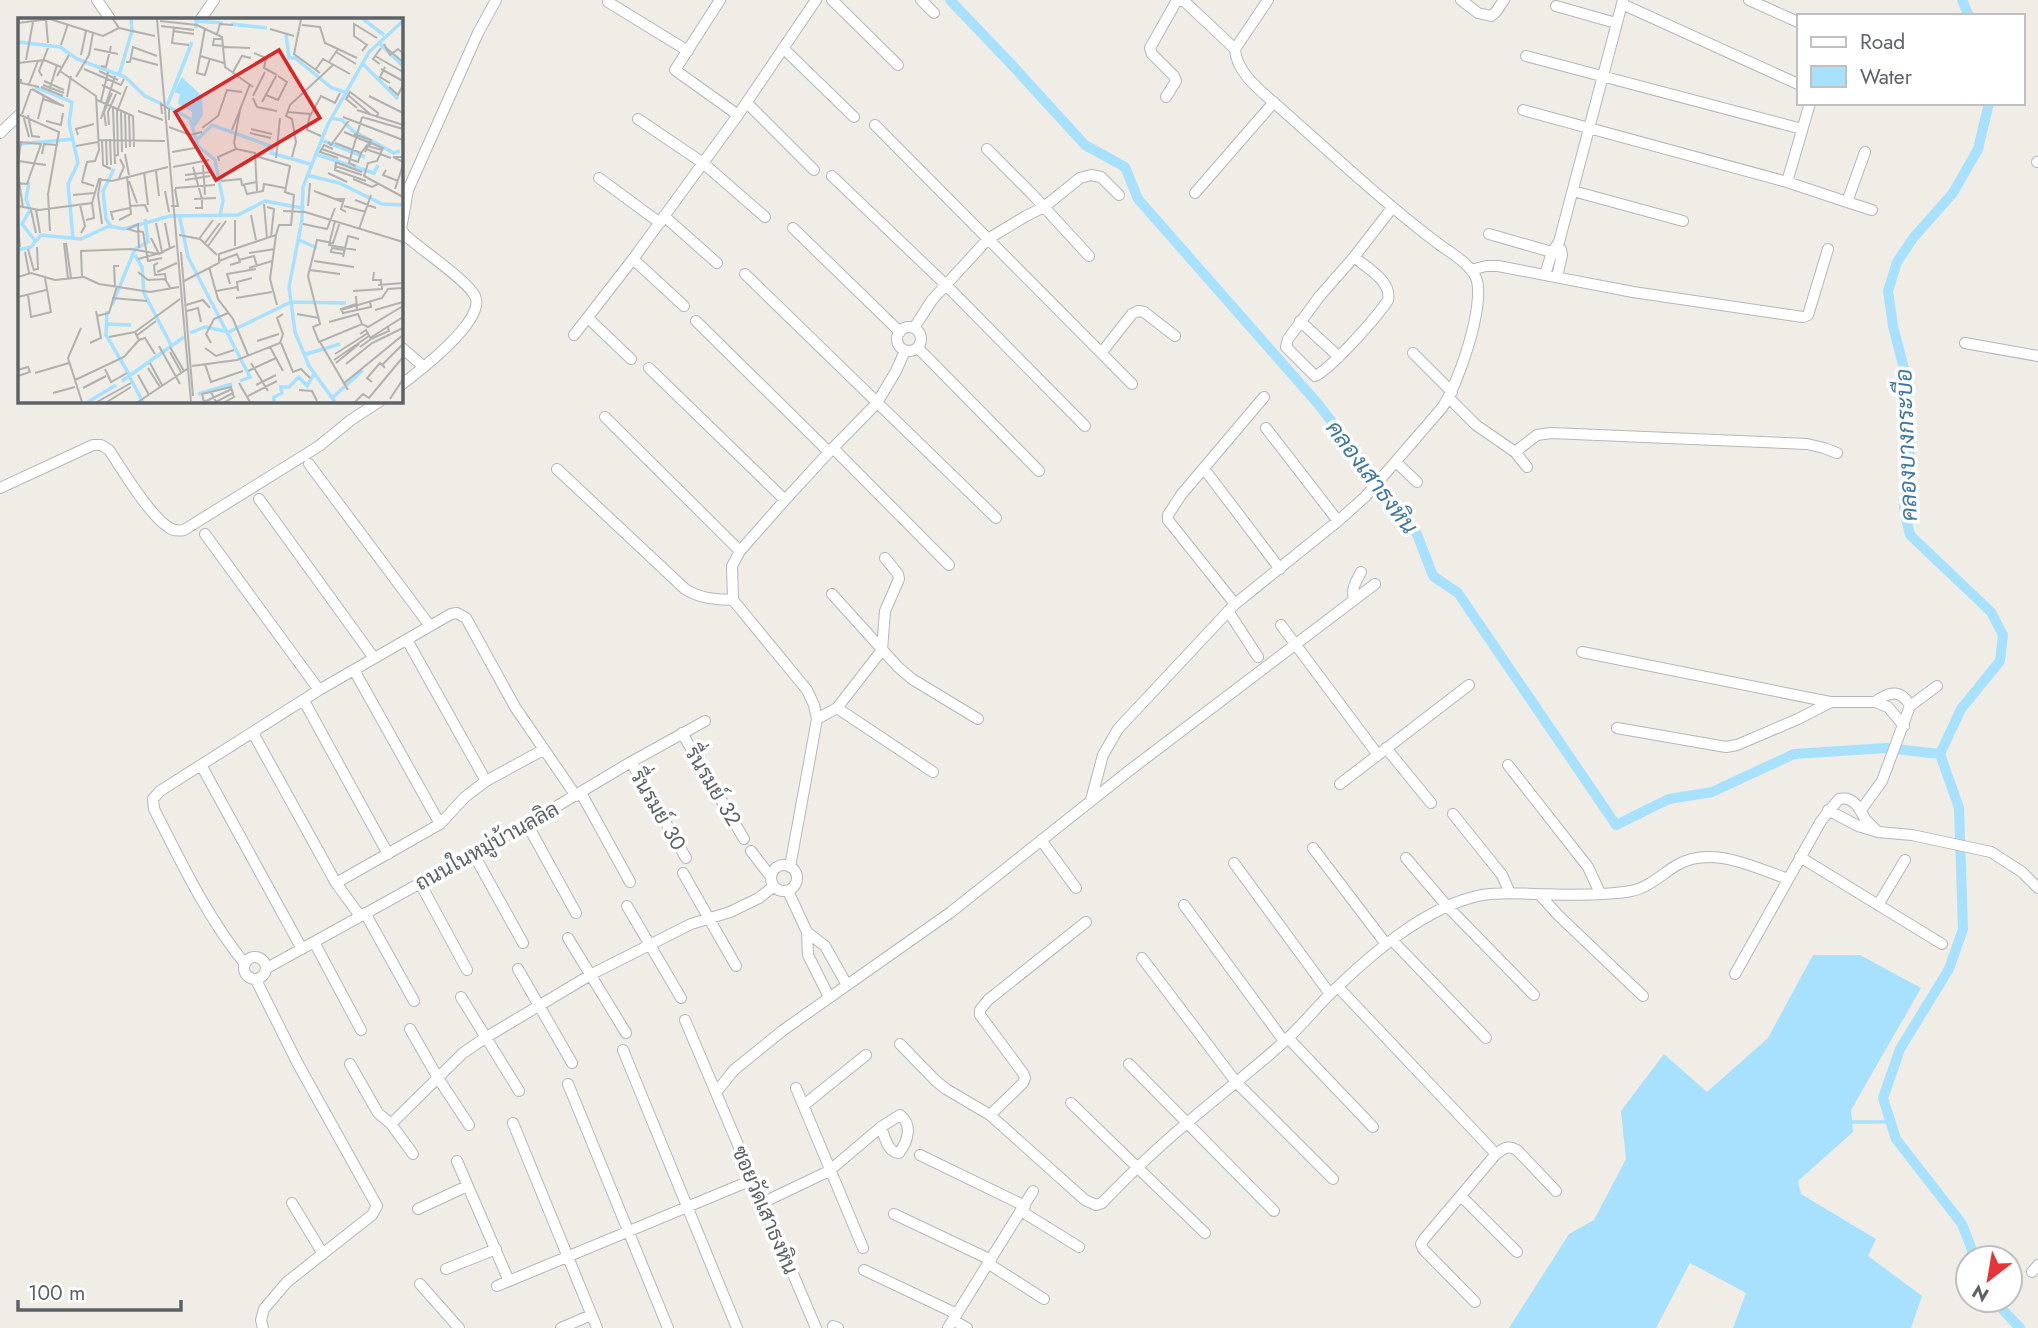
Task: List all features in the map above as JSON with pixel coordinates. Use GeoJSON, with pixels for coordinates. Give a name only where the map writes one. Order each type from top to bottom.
{"type":"FeatureCollection","features":[{"type":"Feature","properties":{"kind":"street"},"geometry":{"type":"LineString","coordinates":[[97,0],[109,18]]}},
{"type":"Feature","properties":{"kind":"street"},"geometry":{"type":"LineString","coordinates":[[202,18],[215,0]]}},
{"type":"Feature","properties":{"kind":"street"},"geometry":{"type":"LineString","coordinates":[[402,220],[408,190],[478,33],[496,0]]}},
{"type":"Feature","properties":{"kind":"street"},"geometry":{"type":"LineString","coordinates":[[720,0],[675,70],[738,115]]}},
{"type":"Feature","properties":{"kind":"street"},"geometry":{"type":"LineString","coordinates":[[574,335],[704,163],[816,0]]}},
{"type":"Feature","properties":{"kind":"street"},"geometry":{"type":"LineString","coordinates":[[832,0],[898,65]]}},
{"type":"Feature","properties":{"kind":"street"},"geometry":{"type":"LineString","coordinates":[[921,0],[934,13]]}},
{"type":"Feature","properties":{"kind":"street"},"geometry":{"type":"LineString","coordinates":[[1166,97],[1176,81],[1152,54],[1150,48],[1176,2],[1182,0],[1235,49]]}},
{"type":"Feature","properties":{"kind":"street"},"geometry":{"type":"LineString","coordinates":[[1461,0],[1478,13],[1491,16],[1504,0]]}},
{"type":"Feature","properties":{"kind":"street"},"geometry":{"type":"LineString","coordinates":[[1749,0],[1797,22]]}},
{"type":"Feature","properties":{"kind":"street"},"geometry":{"type":"LineString","coordinates":[[1091,800],[1104,755],[1118,729],[1231,608],[1365,498],[1451,395],[1477,309],[1478,286],[1471,270],[1392,208],[1244,73],[1235,58],[1235,49],[1266,1]]}},
{"type":"Feature","properties":{"kind":"street"},"geometry":{"type":"LineString","coordinates":[[1557,277],[1559,242],[1623,1],[1797,84]]}},
{"type":"Feature","properties":{"kind":"street"},"geometry":{"type":"LineString","coordinates":[[608,2],[688,51]]}},
{"type":"Feature","properties":{"kind":"street"},"geometry":{"type":"LineString","coordinates":[[1556,6],[1616,23]]}},
{"type":"Feature","properties":{"kind":"street"},"geometry":{"type":"LineString","coordinates":[[783,48],[854,117]]}},
{"type":"Feature","properties":{"kind":"street"},"geometry":{"type":"LineString","coordinates":[[1526,57],[1802,129]]}},
{"type":"Feature","properties":{"kind":"street"},"geometry":{"type":"LineString","coordinates":[[1195,193],[1274,102]]}},
{"type":"Feature","properties":{"kind":"street"},"geometry":{"type":"LineString","coordinates":[[747,103],[814,170]]}},
{"type":"Feature","properties":{"kind":"street"},"geometry":{"type":"LineString","coordinates":[[1787,182],[1810,105]]}},
{"type":"Feature","properties":{"kind":"street"},"geometry":{"type":"LineString","coordinates":[[1523,110],[1787,182],[1872,210]]}},
{"type":"Feature","properties":{"kind":"street"},"geometry":{"type":"LineString","coordinates":[[0,133],[18,116]]}},
{"type":"Feature","properties":{"kind":"street"},"geometry":{"type":"LineString","coordinates":[[638,120],[704,163],[765,217]]}},
{"type":"Feature","properties":{"kind":"street"},"geometry":{"type":"LineString","coordinates":[[875,125],[1132,384]]}},
{"type":"Feature","properties":{"kind":"street"},"geometry":{"type":"LineString","coordinates":[[987,149],[1089,256]]}},
{"type":"Feature","properties":{"kind":"street"},"geometry":{"type":"LineString","coordinates":[[1847,202],[1865,152]]}},
{"type":"Feature","properties":{"kind":"street"},"geometry":{"type":"LineString","coordinates":[[914,328],[945,284],[988,239],[1044,207],[1080,178],[1091,175],[1101,177],[1119,195]]}},
{"type":"Feature","properties":{"kind":"street"},"geometry":{"type":"LineString","coordinates":[[832,176],[945,284],[1085,426]]}},
{"type":"Feature","properties":{"kind":"street"},"geometry":{"type":"LineString","coordinates":[[599,178],[662,219],[717,263]]}},
{"type":"Feature","properties":{"kind":"street"},"geometry":{"type":"LineString","coordinates":[[1573,191],[1683,221]]}},
{"type":"Feature","properties":{"kind":"street"},"geometry":{"type":"LineString","coordinates":[[1354,257],[1382,281],[1389,295],[1384,306],[1339,357],[1315,376],[1286,347],[1287,339],[1392,208]]}},
{"type":"Feature","properties":{"kind":"street"},"geometry":{"type":"LineString","coordinates":[[793,228],[900,332]]}},
{"type":"Feature","properties":{"kind":"street"},"geometry":{"type":"LineString","coordinates":[[402,230],[461,281],[477,302],[475,312],[452,342],[402,384]]}},
{"type":"Feature","properties":{"kind":"street"},"geometry":{"type":"LineString","coordinates":[[1489,234],[1557,253]]}},
{"type":"Feature","properties":{"kind":"street"},"geometry":{"type":"LineString","coordinates":[[1471,270],[1499,266],[1633,292],[1803,317],[1808,314],[1828,249]]}},
{"type":"Feature","properties":{"kind":"street"},"geometry":{"type":"LineString","coordinates":[[1545,275],[1557,253]]}},
{"type":"Feature","properties":{"kind":"street"},"geometry":{"type":"LineString","coordinates":[[633,259],[684,306]]}},
{"type":"Feature","properties":{"kind":"street"},"geometry":{"type":"LineString","coordinates":[[745,274],[996,518]]}},
{"type":"Feature","properties":{"kind":"street"},"geometry":{"type":"LineString","coordinates":[[1102,352],[1132,314],[1138,311],[1144,312],[1175,336]]}},
{"type":"Feature","properties":{"kind":"street"},"geometry":{"type":"LineString","coordinates":[[588,318],[631,359]]}},
{"type":"Feature","properties":{"kind":"street"},"geometry":{"type":"LineString","coordinates":[[696,321],[949,565]]}},
{"type":"Feature","properties":{"kind":"street"},"geometry":{"type":"LineString","coordinates":[[1300,321],[1339,357]]}},
{"type":"Feature","properties":{"kind":"street"},"geometry":{"type":"LineString","coordinates":[[914,328],[921,335],[921,344],[918,348],[905,351],[897,341],[900,332],[914,328]]}},
{"type":"Feature","properties":{"kind":"street"},"geometry":{"type":"LineString","coordinates":[[1965,343],[2038,356]]}},
{"type":"Feature","properties":{"kind":"street"},"geometry":{"type":"LineString","coordinates":[[402,348],[424,368]]}},
{"type":"Feature","properties":{"kind":"street"},"geometry":{"type":"LineString","coordinates":[[918,348],[1039,471]]}},
{"type":"Feature","properties":{"kind":"street"},"geometry":{"type":"LineString","coordinates":[[790,867],[817,719],[807,690],[733,600],[732,566],[740,551],[785,500],[877,403],[905,351]]}},
{"type":"Feature","properties":{"kind":"street"},"geometry":{"type":"LineString","coordinates":[[1413,354],[1476,425],[1515,452],[1527,467]]}},
{"type":"Feature","properties":{"kind":"street"},"geometry":{"type":"LineString","coordinates":[[649,368],[785,500]]}},
{"type":"Feature","properties":{"kind":"street"},"geometry":{"type":"LineString","coordinates":[[1258,657],[1231,608],[1168,520],[1168,515],[1181,495],[1264,397]]}},
{"type":"Feature","properties":{"kind":"street"},"geometry":{"type":"LineString","coordinates":[[0,488],[93,445],[101,445],[109,450],[152,511],[169,528],[184,530],[319,446],[378,402]]}},
{"type":"Feature","properties":{"kind":"street"},"geometry":{"type":"LineString","coordinates":[[605,416],[740,551]]}},
{"type":"Feature","properties":{"kind":"street"},"geometry":{"type":"LineString","coordinates":[[1266,428],[1338,521]]}},
{"type":"Feature","properties":{"kind":"street"},"geometry":{"type":"LineString","coordinates":[[1515,452],[1537,435],[1551,433],[1807,444],[1837,453]]}},
{"type":"Feature","properties":{"kind":"street"},"geometry":{"type":"LineString","coordinates":[[1396,462],[1417,482]]}},
{"type":"Feature","properties":{"kind":"street"},"geometry":{"type":"LineString","coordinates":[[309,464],[429,626]]}},
{"type":"Feature","properties":{"kind":"street"},"geometry":{"type":"LineString","coordinates":[[557,469],[685,589],[706,599],[733,600]]}},
{"type":"Feature","properties":{"kind":"street"},"geometry":{"type":"LineString","coordinates":[[1208,474],[1280,569]]}},
{"type":"Feature","properties":{"kind":"street"},"geometry":{"type":"LineString","coordinates":[[258,499],[374,658]]}},
{"type":"Feature","properties":{"kind":"street"},"geometry":{"type":"LineString","coordinates":[[205,534],[319,690]]}},
{"type":"Feature","properties":{"kind":"street"},"geometry":{"type":"LineString","coordinates":[[817,719],[836,708],[882,650],[885,611],[899,579],[885,558]]}},
{"type":"Feature","properties":{"kind":"street"},"geometry":{"type":"LineString","coordinates":[[1354,600],[1352,592],[1361,572]]}},
{"type":"Feature","properties":{"kind":"street"},"geometry":{"type":"LineString","coordinates":[[717,1091],[734,1070],[782,1031],[951,912],[1091,800],[1375,584]]}},
{"type":"Feature","properties":{"kind":"street"},"geometry":{"type":"LineString","coordinates":[[832,594],[912,679],[978,719]]}},
{"type":"Feature","properties":{"kind":"street"},"geometry":{"type":"LineString","coordinates":[[245,964],[228,944],[208,911],[154,809],[153,799],[160,791],[319,690],[451,614],[457,613],[466,618],[515,707],[579,795],[630,882]]}},
{"type":"Feature","properties":{"kind":"street"},"geometry":{"type":"LineString","coordinates":[[1281,625],[1382,751],[1431,803]]}},
{"type":"Feature","properties":{"kind":"street"},"geometry":{"type":"LineString","coordinates":[[407,640],[486,781]]}},
{"type":"Feature","properties":{"kind":"street"},"geometry":{"type":"LineString","coordinates":[[1582,652],[1831,702],[1875,702],[1888,707],[1904,726]]}},
{"type":"Feature","properties":{"kind":"street"},"geometry":{"type":"LineString","coordinates":[[354,670],[440,824]]}},
{"type":"Feature","properties":{"kind":"street"},"geometry":{"type":"LineString","coordinates":[[1340,784],[1469,684]]}},
{"type":"Feature","properties":{"kind":"street"},"geometry":{"type":"LineString","coordinates":[[1861,810],[1882,781],[1910,706],[1937,686]]}},
{"type":"Feature","properties":{"kind":"street"},"geometry":{"type":"LineString","coordinates":[[1875,702],[1885,694],[1892,693],[1907,699],[1910,706]]}},
{"type":"Feature","properties":{"kind":"street"},"geometry":{"type":"LineString","coordinates":[[304,701],[387,854]]}},
{"type":"Feature","properties":{"kind":"street"},"geometry":{"type":"LineString","coordinates":[[1616,728],[1726,747],[1749,740],[1831,702]]}},
{"type":"Feature","properties":{"kind":"street"},"geometry":{"type":"LineString","coordinates":[[836,708],[933,772]]}},
{"type":"Feature","properties":{"kind":"street","name":"ถนนในหมู่บ้านลลิล"},"geometry":{"type":"LineString","coordinates":[[267,968],[579,795],[631,762],[705,721]]}},
{"type":"Feature","properties":{"kind":"street"},"geometry":{"type":"LineString","coordinates":[[253,733],[336,883],[362,915],[414,1001]]}},
{"type":"Feature","properties":{"kind":"street","name":"รื่นรมย์ 32"},"geometry":{"type":"LineString","coordinates":[[682,733],[744,839]]}},
{"type":"Feature","properties":{"kind":"street"},"geometry":{"type":"LineString","coordinates":[[336,883],[440,824],[464,797],[486,781],[544,750]]}},
{"type":"Feature","properties":{"kind":"street","name":"รื่นรมย์ 30"},"geometry":{"type":"LineString","coordinates":[[631,762],[686,858]]}},
{"type":"Feature","properties":{"kind":"street"},"geometry":{"type":"LineString","coordinates":[[201,765],[302,948]]}},
{"type":"Feature","properties":{"kind":"street"},"geometry":{"type":"LineString","coordinates":[[1508,765],[1588,867],[1600,893]]}},
{"type":"Feature","properties":{"kind":"street"},"geometry":{"type":"LineString","coordinates":[[1735,974],[1800,857],[1828,810],[1839,799],[1851,800],[1878,832]]}},
{"type":"Feature","properties":{"kind":"street"},"geometry":{"type":"LineString","coordinates":[[1828,810],[1858,826],[1878,832],[1912,835],[1991,852],[2022,872],[2038,888]]}},
{"type":"Feature","properties":{"kind":"street"},"geometry":{"type":"LineString","coordinates":[[1453,814],[1502,875],[1510,893]]}},
{"type":"Feature","properties":{"kind":"street"},"geometry":{"type":"LineString","coordinates":[[527,824],[576,913]]}},
{"type":"Feature","properties":{"kind":"street"},"geometry":{"type":"LineString","coordinates":[[1041,840],[1076,888]]}},
{"type":"Feature","properties":{"kind":"street"},"geometry":{"type":"LineString","coordinates":[[1313,848],[1389,942],[1486,1038]]}},
{"type":"Feature","properties":{"kind":"street"},"geometry":{"type":"LineString","coordinates":[[391,1124],[463,1052],[592,974],[691,924],[730,912],[759,898],[773,882],[776,868],[785,866],[794,870],[797,880],[792,888],[788,891],[778,890],[773,882],[751,851]]}},
{"type":"Feature","properties":{"kind":"street"},"geometry":{"type":"LineString","coordinates":[[473,853],[523,943]]}},
{"type":"Feature","properties":{"kind":"street"},"geometry":{"type":"LineString","coordinates":[[900,1044],[946,1089],[990,1115],[1086,1200],[1096,1205],[1102,1203],[1186,1123],[1286,1040],[1334,990],[1389,942],[1447,906],[1482,895],[1631,891],[1644,887],[1679,863],[1695,857],[1712,856],[1788,878]]}},
{"type":"Feature","properties":{"kind":"street"},"geometry":{"type":"LineString","coordinates":[[1800,857],[1942,944]]}},
{"type":"Feature","properties":{"kind":"street"},"geometry":{"type":"LineString","coordinates":[[1406,858],[1447,906],[1534,995]]}},
{"type":"Feature","properties":{"kind":"street"},"geometry":{"type":"LineString","coordinates":[[1878,905],[1905,860]]}},
{"type":"Feature","properties":{"kind":"street"},"geometry":{"type":"LineString","coordinates":[[1234,863],[1334,990],[1496,1154]]}},
{"type":"Feature","properties":{"kind":"street"},"geometry":{"type":"LineString","coordinates":[[683,873],[736,966]]}},
{"type":"Feature","properties":{"kind":"street"},"geometry":{"type":"LineString","coordinates":[[420,883],[467,970]]}},
{"type":"Feature","properties":{"kind":"street"},"geometry":{"type":"LineString","coordinates":[[788,891],[807,932],[808,956],[829,997]]}},
{"type":"Feature","properties":{"kind":"street"},"geometry":{"type":"LineString","coordinates":[[1539,894],[1643,996]]}},
{"type":"Feature","properties":{"kind":"street"},"geometry":{"type":"LineString","coordinates":[[1184,905],[1286,1040],[1373,1127]]}},
{"type":"Feature","properties":{"kind":"street"},"geometry":{"type":"LineString","coordinates":[[627,906],[681,998]]}},
{"type":"Feature","properties":{"kind":"street"},"geometry":{"type":"LineString","coordinates":[[990,1115],[1025,1078],[980,1015],[980,1010],[988,1000],[1086,922]]}},
{"type":"Feature","properties":{"kind":"street"},"geometry":{"type":"LineString","coordinates":[[807,932],[825,946],[847,985]]}},
{"type":"Feature","properties":{"kind":"street"},"geometry":{"type":"LineString","coordinates":[[568,938],[626,1033]]}},
{"type":"Feature","properties":{"kind":"street"},"geometry":{"type":"LineString","coordinates":[[314,942],[360,1030]]}},
{"type":"Feature","properties":{"kind":"street"},"geometry":{"type":"LineString","coordinates":[[256,980],[264,976],[267,968],[263,960],[255,957],[245,964],[247,976],[256,980],[298,1064],[377,1206],[372,1215],[287,1282],[264,1309],[262,1328]]}},
{"type":"Feature","properties":{"kind":"street"},"geometry":{"type":"LineString","coordinates":[[1142,958],[1236,1082],[1333,1179]]}},
{"type":"Feature","properties":{"kind":"street"},"geometry":{"type":"LineString","coordinates":[[518,969],[572,1063]]}},
{"type":"Feature","properties":{"kind":"street"},"geometry":{"type":"LineString","coordinates":[[461,998],[519,1091]]}},
{"type":"Feature","properties":{"kind":"street","name":"ซอยวัดเสาธงหิน"},"geometry":{"type":"LineString","coordinates":[[685,1020],[816,1328]]}},
{"type":"Feature","properties":{"kind":"street"},"geometry":{"type":"LineString","coordinates":[[410,1029],[469,1125]]}},
{"type":"Feature","properties":{"kind":"street"},"geometry":{"type":"LineString","coordinates":[[623,1050],[737,1328]]}},
{"type":"Feature","properties":{"kind":"street"},"geometry":{"type":"LineString","coordinates":[[804,1105],[866,1055]]}},
{"type":"Feature","properties":{"kind":"street"},"geometry":{"type":"LineString","coordinates":[[350,1064],[378,1113],[391,1124],[413,1154]]}},
{"type":"Feature","properties":{"kind":"street"},"geometry":{"type":"LineString","coordinates":[[1129,1064],[1274,1211]]}},
{"type":"Feature","properties":{"kind":"street"},"geometry":{"type":"LineString","coordinates":[[568,1084],[668,1328]]}},
{"type":"Feature","properties":{"kind":"street"},"geometry":{"type":"LineString","coordinates":[[796,1088],[863,1248]]}},
{"type":"Feature","properties":{"kind":"street"},"geometry":{"type":"LineString","coordinates":[[1071,1103],[1205,1233]]}},
{"type":"Feature","properties":{"kind":"street"},"geometry":{"type":"LineString","coordinates":[[513,1123],[597,1328]]}},
{"type":"Feature","properties":{"kind":"street"},"geometry":{"type":"LineString","coordinates":[[762,1203],[829,1171],[881,1127]]}},
{"type":"Feature","properties":{"kind":"street"},"geometry":{"type":"LineString","coordinates":[[1475,1303],[1421,1244],[1496,1154],[1504,1148],[1513,1148],[1556,1191]]}},
{"type":"Feature","properties":{"kind":"street"},"geometry":{"type":"LineString","coordinates":[[920,1155],[1023,1209],[1079,1247]]}},
{"type":"Feature","properties":{"kind":"street"},"geometry":{"type":"LineString","coordinates":[[457,1161],[509,1281]]}},
{"type":"Feature","properties":{"kind":"street"},"geometry":{"type":"LineString","coordinates":[[498,1286],[752,1180]]}},
{"type":"Feature","properties":{"kind":"street"},"geometry":{"type":"LineString","coordinates":[[418,1209],[467,1186]]}},
{"type":"Feature","properties":{"kind":"street"},"geometry":{"type":"LineString","coordinates":[[953,1321],[1033,1192]]}},
{"type":"Feature","properties":{"kind":"street"},"geometry":{"type":"LineString","coordinates":[[1461,1196],[1517,1252]]}},
{"type":"Feature","properties":{"kind":"street"},"geometry":{"type":"LineString","coordinates":[[292,1203],[323,1254]]}},
{"type":"Feature","properties":{"kind":"street"},"geometry":{"type":"LineString","coordinates":[[894,1214],[990,1262],[1044,1299]]}},
{"type":"Feature","properties":{"kind":"street"},"geometry":{"type":"LineString","coordinates":[[446,1269],[496,1249]]}},
{"type":"Feature","properties":{"kind":"street"},"geometry":{"type":"LineString","coordinates":[[864,1270],[967,1328]]}},
{"type":"Feature","properties":{"kind":"street"},"geometry":{"type":"LineString","coordinates":[[420,1284],[459,1328]]}},
{"type":"Feature","properties":{"kind":"street"},"geometry":{"type":"LineString","coordinates":[[561,1328],[591,1315]]}},
{"type":"Feature","properties":{"kind":"water"},"geometry":{"type":"Polygon","coordinates":[[[1813,955],[1860,955],[1921,988],[1851,1110],[1853,1132],[1798,1181],[1801,1194],[1876,1239],[1868,1256],[1922,1296],[1911,1328],[1733,1328],[1746,1293],[1690,1263],[1656,1328],[1509,1328],[1569,1234],[1594,1220],[1626,1159],[1621,1111],[1664,1054],[1707,1092],[1768,1038],[1813,955]]]}},
{"type":"Feature","properties":{"kind":"waterway","name":"คลองเสาธงหิน"},"geometry":{"type":"LineString","coordinates":[[950,0],[1085,145],[1125,167],[1138,199],[1319,405],[1417,534],[1433,576],[1458,593],[1616,825],[1669,799],[1712,792],[1794,754],[1886,748],[1940,754]]}},
{"type":"Feature","properties":{"kind":"waterway","name":"คลองบางกระบือ"},"geometry":{"type":"LineString","coordinates":[[1962,0],[1968,14]]}},
{"type":"Feature","properties":{"kind":"waterway","name":"คลองบางกระบือ"},"geometry":{"type":"LineString","coordinates":[[1970,1244],[1962,1224],[1896,1139],[1883,1098],[1900,1049],[1949,969],[1963,929],[1959,808],[1940,754],[1961,709],[2000,661],[2003,635],[1991,612],[1910,535],[1904,510],[1910,448],[1907,380],[1893,326],[1888,291],[1897,262],[1914,237],[1953,193],[1978,149],[1989,105]]}},
{"type":"Feature","properties":{"kind":"waterway"},"geometry":{"type":"LineString","coordinates":[[1852,1122],[1890,1122]]}},
{"type":"Feature","properties":{"kind":"waterway","name":"คลองบางกระบือ"},"geometry":{"type":"LineString","coordinates":[[2007,1314],[2020,1328]]}}]}
